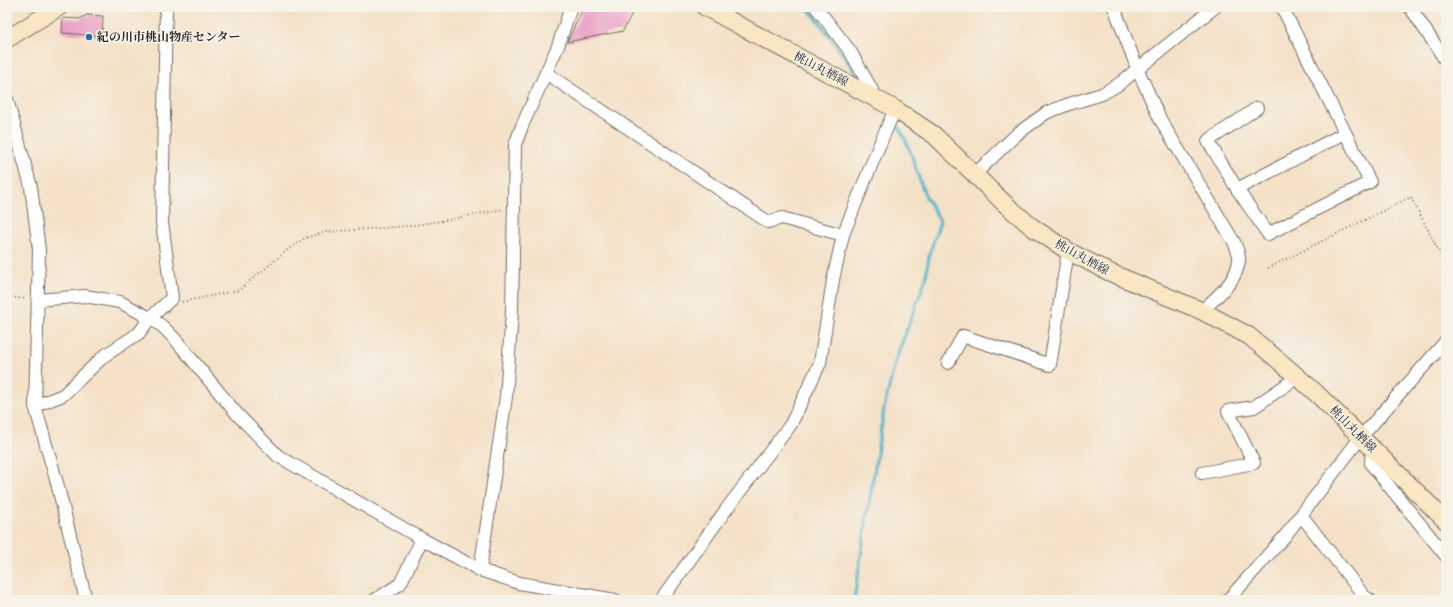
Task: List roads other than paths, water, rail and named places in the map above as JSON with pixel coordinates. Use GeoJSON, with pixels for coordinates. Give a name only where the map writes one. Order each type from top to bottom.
{"type":"FeatureCollection","features":[{"type":"Feature","properties":{"kind":"main road"},"geometry":{"type":"LineString","coordinates":[[7,39],[59,7]]}},
{"type":"Feature","properties":{"kind":"main road","name":"桃山丸栖線"},"geometry":{"type":"LineString","coordinates":[[705,7],[895,109],[934,135],[1004,203],[1032,227],[1068,251],[1109,272],[1202,311],[1249,336],[1316,393],[1446,521]]}},
{"type":"Feature","properties":{"kind":"street"},"geometry":{"type":"LineString","coordinates":[[36,406],[64,394],[104,356],[138,333],[150,318],[172,298],[162,222],[166,7]]}},
{"type":"Feature","properties":{"kind":"street"},"geometry":{"type":"LineString","coordinates":[[480,570],[506,397],[512,312],[515,144],[558,46],[571,7]]}},
{"type":"Feature","properties":{"kind":"street"},"geometry":{"type":"LineString","coordinates":[[816,7],[850,50],[878,100]]}},
{"type":"Feature","properties":{"kind":"street"},"geometry":{"type":"LineString","coordinates":[[1114,7],[1137,68],[1160,119],[1234,242],[1240,259],[1235,277],[1202,311]]}},
{"type":"Feature","properties":{"kind":"street"},"geometry":{"type":"LineString","coordinates":[[975,174],[1017,134],[1046,113],[1102,94],[1119,84],[1137,68],[1215,7]]}},
{"type":"Feature","properties":{"kind":"street"},"geometry":{"type":"LineString","coordinates":[[1257,108],[1208,141],[1237,189],[1268,234],[1370,182],[1282,7]]}},
{"type":"Feature","properties":{"kind":"street"},"geometry":{"type":"LineString","coordinates":[[1410,7],[1446,61]]}},
{"type":"Feature","properties":{"kind":"street"},"geometry":{"type":"LineString","coordinates":[[546,72],[768,222],[782,218],[843,235]]}},
{"type":"Feature","properties":{"kind":"street"},"geometry":{"type":"LineString","coordinates":[[7,99],[31,187],[39,250],[36,406],[86,600]]}},
{"type":"Feature","properties":{"kind":"street"},"geometry":{"type":"LineString","coordinates":[[661,600],[728,507],[791,424],[820,363],[833,280],[843,235],[895,109]]}},
{"type":"Feature","properties":{"kind":"street"},"geometry":{"type":"LineString","coordinates":[[1237,189],[1345,133]]}},
{"type":"Feature","properties":{"kind":"street"},"geometry":{"type":"LineString","coordinates":[[948,363],[963,336],[1050,365],[1068,251]]}},
{"type":"Feature","properties":{"kind":"street"},"geometry":{"type":"LineString","coordinates":[[38,300],[85,296],[120,302],[162,326],[175,339],[237,414],[278,456],[422,539],[480,570],[519,583],[615,600]]}},
{"type":"Feature","properties":{"kind":"street"},"geometry":{"type":"LineString","coordinates":[[1228,600],[1285,536],[1301,515],[1366,443],[1446,341]]}},
{"type":"Feature","properties":{"kind":"street"},"geometry":{"type":"LineString","coordinates":[[1202,472],[1254,463],[1228,411],[1254,407],[1298,377]]}},
{"type":"Feature","properties":{"kind":"street"},"geometry":{"type":"LineString","coordinates":[[1366,443],[1371,464],[1446,556]]}},
{"type":"Feature","properties":{"kind":"street"},"geometry":{"type":"LineString","coordinates":[[1301,515],[1364,596],[1370,600]]}},
{"type":"Feature","properties":{"kind":"street"},"geometry":{"type":"LineString","coordinates":[[375,600],[400,584],[422,539]]}},
{"type":"Feature","properties":{"kind":"waterway"},"geometry":{"type":"LineString","coordinates":[[807,7],[821,24],[857,75]]}},
{"type":"Feature","properties":{"kind":"waterway"},"geometry":{"type":"LineString","coordinates":[[854,600],[884,409],[896,359],[926,278],[929,256],[940,221],[926,197],[904,137],[893,119]]}},
{"type":"Feature","properties":{"kind":"place","name":"紀の川市桃山物産センター"},"geometry":{"type":"Point","coordinates":[89,37]}}]}
